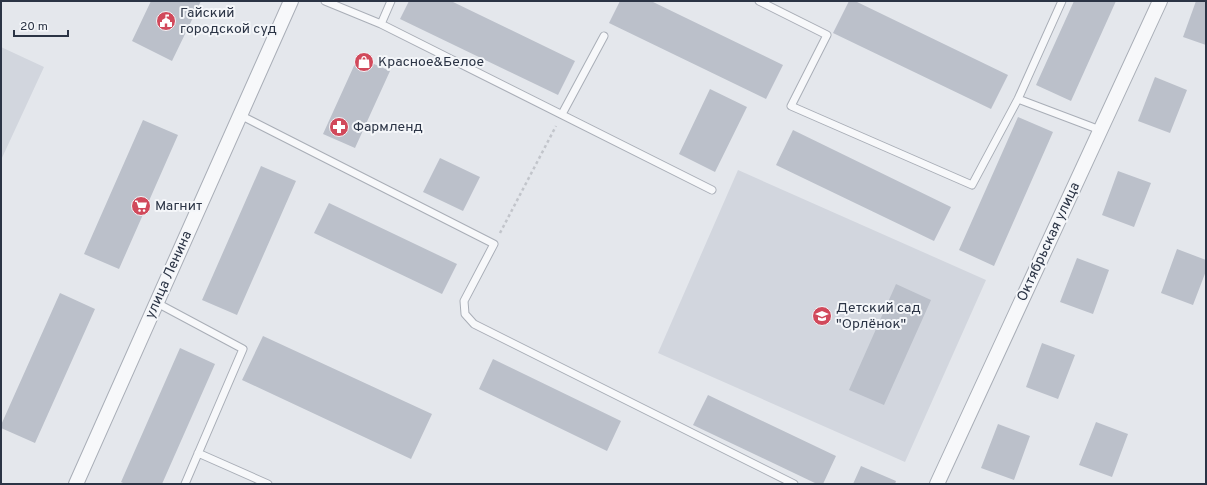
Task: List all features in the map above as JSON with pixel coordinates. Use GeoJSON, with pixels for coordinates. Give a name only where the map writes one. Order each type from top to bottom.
{"type":"FeatureCollection","features":[{"type":"Feature","properties":{"kind":"street","name":"улица Ленина"},"geometry":{"type":"LineString","coordinates":[[76,484],[290,1]]}},
{"type":"Feature","properties":{"kind":"street","name":"Октябрьская улица"},"geometry":{"type":"LineString","coordinates":[[937,484],[1160,1]]}},
{"type":"Feature","properties":{"kind":"lane"},"geometry":{"type":"LineString","coordinates":[[325,1],[381,24],[712,190]]}},
{"type":"Feature","properties":{"kind":"lane"},"geometry":{"type":"LineString","coordinates":[[381,24],[392,1]]}},
{"type":"Feature","properties":{"kind":"lane"},"geometry":{"type":"LineString","coordinates":[[759,1],[827,35],[791,106],[972,185],[1018,99],[1062,1]]}},
{"type":"Feature","properties":{"kind":"lane"},"geometry":{"type":"LineString","coordinates":[[562,114],[604,36]]}},
{"type":"Feature","properties":{"kind":"lane"},"geometry":{"type":"LineString","coordinates":[[1018,99],[1100,130]]}},
{"type":"Feature","properties":{"kind":"lane"},"geometry":{"type":"LineString","coordinates":[[240,115],[494,244],[464,301],[465,314],[474,324],[794,484]]}},
{"type":"Feature","properties":{"kind":"lane"},"geometry":{"type":"LineString","coordinates":[[157,302],[243,349],[185,484]]}},
{"type":"Feature","properties":{"kind":"lane"},"geometry":{"type":"LineString","coordinates":[[198,453],[268,484]]}},
{"type":"Feature","properties":{"kind":"path"},"geometry":{"type":"LineString","coordinates":[[494,244],[562,114]]}},
{"type":"Feature","properties":{"kind":"shaded area"},"geometry":{"type":"Polygon","coordinates":[[[1,47],[44,67],[1,160],[1,47]]]}},
{"type":"Feature","properties":{"kind":"shaded area","name":"Детский сад \"Орлёнок\""},"geometry":{"type":"Polygon","coordinates":[[[738,170],[986,280],[905,462],[658,353],[738,170]]]}},
{"type":"Feature","properties":{"kind":"building","name":"Гайский городской суд"},"geometry":{"type":"Polygon","coordinates":[[[151,1],[201,1],[172,61],[132,41],[151,1]]]}},
{"type":"Feature","properties":{"kind":"building"},"geometry":{"type":"Polygon","coordinates":[[[409,1],[451,1],[575,61],[558,95],[400,19],[409,1]]]}},
{"type":"Feature","properties":{"kind":"building"},"geometry":{"type":"Polygon","coordinates":[[[620,1],[651,1],[783,65],[766,99],[609,23],[620,1]]]}},
{"type":"Feature","properties":{"kind":"building"},"geometry":{"type":"Polygon","coordinates":[[[849,1],[855,1],[1008,75],[991,109],[833,33],[849,1]]]}},
{"type":"Feature","properties":{"kind":"building"},"geometry":{"type":"Polygon","coordinates":[[[1074,1],[1116,1],[1071,101],[1036,85],[1074,1]]]}},
{"type":"Feature","properties":{"kind":"building"},"geometry":{"type":"Polygon","coordinates":[[[1196,1],[1206,1],[1206,45],[1183,37],[1196,1]]]}},
{"type":"Feature","properties":{"kind":"building"},"geometry":{"type":"Polygon","coordinates":[[[358,57],[390,71],[355,148],[323,134],[358,57]]]}},
{"type":"Feature","properties":{"kind":"building"},"geometry":{"type":"Polygon","coordinates":[[[1155,77],[1187,90],[1170,133],[1138,121],[1155,77]]]}},
{"type":"Feature","properties":{"kind":"building"},"geometry":{"type":"Polygon","coordinates":[[[710,89],[747,107],[715,172],[679,154],[710,89]]]}},
{"type":"Feature","properties":{"kind":"building"},"geometry":{"type":"Polygon","coordinates":[[[1018,117],[1053,132],[994,266],[959,250],[1018,117]]]}},
{"type":"Feature","properties":{"kind":"building"},"geometry":{"type":"Polygon","coordinates":[[[143,120],[178,135],[119,269],[84,254],[143,120]]]}},
{"type":"Feature","properties":{"kind":"building"},"geometry":{"type":"Polygon","coordinates":[[[793,130],[951,207],[934,241],[776,165],[793,130]]]}},
{"type":"Feature","properties":{"kind":"building"},"geometry":{"type":"Polygon","coordinates":[[[440,158],[480,177],[463,211],[423,192],[440,158]]]}},
{"type":"Feature","properties":{"kind":"building"},"geometry":{"type":"Polygon","coordinates":[[[261,166],[296,181],[237,315],[202,300],[261,166]]]}},
{"type":"Feature","properties":{"kind":"building"},"geometry":{"type":"Polygon","coordinates":[[[1118,171],[1151,183],[1134,227],[1102,215],[1118,171]]]}},
{"type":"Feature","properties":{"kind":"building"},"geometry":{"type":"Polygon","coordinates":[[[329,203],[457,264],[442,294],[314,233],[329,203]]]}},
{"type":"Feature","properties":{"kind":"building"},"geometry":{"type":"Polygon","coordinates":[[[1177,249],[1206,260],[1206,271],[1193,305],[1161,293],[1177,249]]]}},
{"type":"Feature","properties":{"kind":"building"},"geometry":{"type":"Polygon","coordinates":[[[1077,258],[1109,270],[1093,314],[1060,302],[1077,258]]]}},
{"type":"Feature","properties":{"kind":"building"},"geometry":{"type":"Polygon","coordinates":[[[896,284],[931,300],[884,405],[849,390],[896,284]]]}},
{"type":"Feature","properties":{"kind":"building"},"geometry":{"type":"Polygon","coordinates":[[[60,293],[95,309],[35,443],[1,428],[1,425],[60,293]]]}},
{"type":"Feature","properties":{"kind":"building"},"geometry":{"type":"Polygon","coordinates":[[[263,336],[432,414],[411,459],[242,380],[263,336]]]}},
{"type":"Feature","properties":{"kind":"building"},"geometry":{"type":"Polygon","coordinates":[[[1042,343],[1075,355],[1058,399],[1026,387],[1042,343]]]}},
{"type":"Feature","properties":{"kind":"building"},"geometry":{"type":"Polygon","coordinates":[[[180,348],[215,364],[162,484],[125,484],[121,482],[180,348]]]}},
{"type":"Feature","properties":{"kind":"building"},"geometry":{"type":"Polygon","coordinates":[[[493,359],[621,421],[607,451],[479,389],[493,359]]]}},
{"type":"Feature","properties":{"kind":"building"},"geometry":{"type":"Polygon","coordinates":[[[708,395],[836,456],[823,484],[817,484],[693,425],[708,395]]]}},
{"type":"Feature","properties":{"kind":"building"},"geometry":{"type":"Polygon","coordinates":[[[1096,422],[1128,434],[1112,477],[1079,465],[1096,422]]]}},
{"type":"Feature","properties":{"kind":"building"},"geometry":{"type":"Polygon","coordinates":[[[998,424],[1030,436],[1014,480],[981,468],[998,424]]]}},
{"type":"Feature","properties":{"kind":"building"},"geometry":{"type":"Polygon","coordinates":[[[861,466],[896,481],[895,484],[853,484],[861,466]]]}},
{"type":"Feature","properties":{"kind":"place","name":"Гайский городской суд"},"geometry":{"type":"Point","coordinates":[166,21]}},
{"type":"Feature","properties":{"kind":"place","name":"Красное&Белое"},"geometry":{"type":"Point","coordinates":[364,62]}},
{"type":"Feature","properties":{"kind":"place","name":"Фармленд"},"geometry":{"type":"Point","coordinates":[339,127]}},
{"type":"Feature","properties":{"kind":"place","name":"Магнит"},"geometry":{"type":"Point","coordinates":[141,206]}},
{"type":"Feature","properties":{"kind":"place","name":"Детский сад \"Орлёнок\""},"geometry":{"type":"Point","coordinates":[822,316]}}]}
